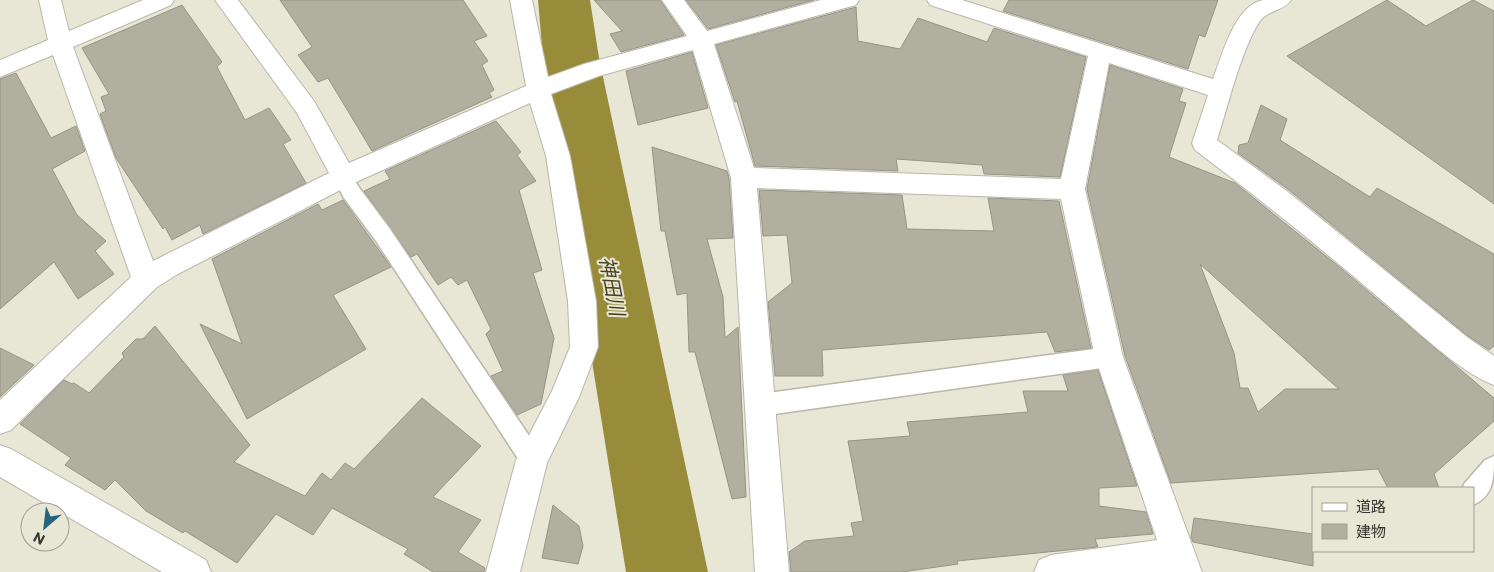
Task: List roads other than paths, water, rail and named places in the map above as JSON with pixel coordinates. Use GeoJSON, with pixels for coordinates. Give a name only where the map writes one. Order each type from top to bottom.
{"type":"FeatureCollection","features":[{"type":"Feature","properties":{"kind":"street"},"geometry":{"type":"LineString","coordinates":[[50,0],[60,42],[146,280]]}},
{"type":"Feature","properties":{"kind":"street"},"geometry":{"type":"LineString","coordinates":[[0,69],[163,0]]}},
{"type":"Feature","properties":{"kind":"street"},"geometry":{"type":"LineString","coordinates":[[226,0],[296,90],[336,158],[343,177]]}},
{"type":"Feature","properties":{"kind":"street"},"geometry":{"type":"LineString","coordinates":[[503,572],[532,460],[564,397],[584,347],[582,301],[558,156],[544,87],[531,45],[521,0]]}},
{"type":"Feature","properties":{"kind":"street"},"geometry":{"type":"LineString","coordinates":[[673,0],[701,39],[744,178],[772,572]]}},
{"type":"Feature","properties":{"kind":"street"},"geometry":{"type":"LineString","coordinates":[[0,420],[146,280],[166,267],[343,177],[544,87],[592,70],[848,0]]}},
{"type":"Feature","properties":{"kind":"street"},"geometry":{"type":"LineString","coordinates":[[938,0],[1220,90]]}},
{"type":"Feature","properties":{"kind":"street"},"geometry":{"type":"LineString","coordinates":[[1280,0],[1252,14],[1235,49],[1204,143],[1279,199],[1457,346],[1494,372]]}},
{"type":"Feature","properties":{"kind":"street"},"geometry":{"type":"LineString","coordinates":[[1052,572],[1182,563],[1109,357],[1072,188],[1100,52]]}},
{"type":"Feature","properties":{"kind":"street"},"geometry":{"type":"LineString","coordinates":[[744,178],[1072,188]]}},
{"type":"Feature","properties":{"kind":"street"},"geometry":{"type":"LineString","coordinates":[[0,460],[194,572]]}},
{"type":"Feature","properties":{"kind":"lane"},"geometry":{"type":"LineString","coordinates":[[343,177],[351,192],[382,235],[532,460]]}},
{"type":"Feature","properties":{"kind":"lane"},"geometry":{"type":"LineString","coordinates":[[760,405],[1109,357]]}},
{"type":"Feature","properties":{"kind":"lane"},"geometry":{"type":"LineString","coordinates":[[1474,492],[1494,468]]}},
{"type":"Feature","properties":{"kind":"waterway","name":"神田川"},"geometry":{"type":"LineString","coordinates":[[564,0],[571,58],[667,572]]}}]}
